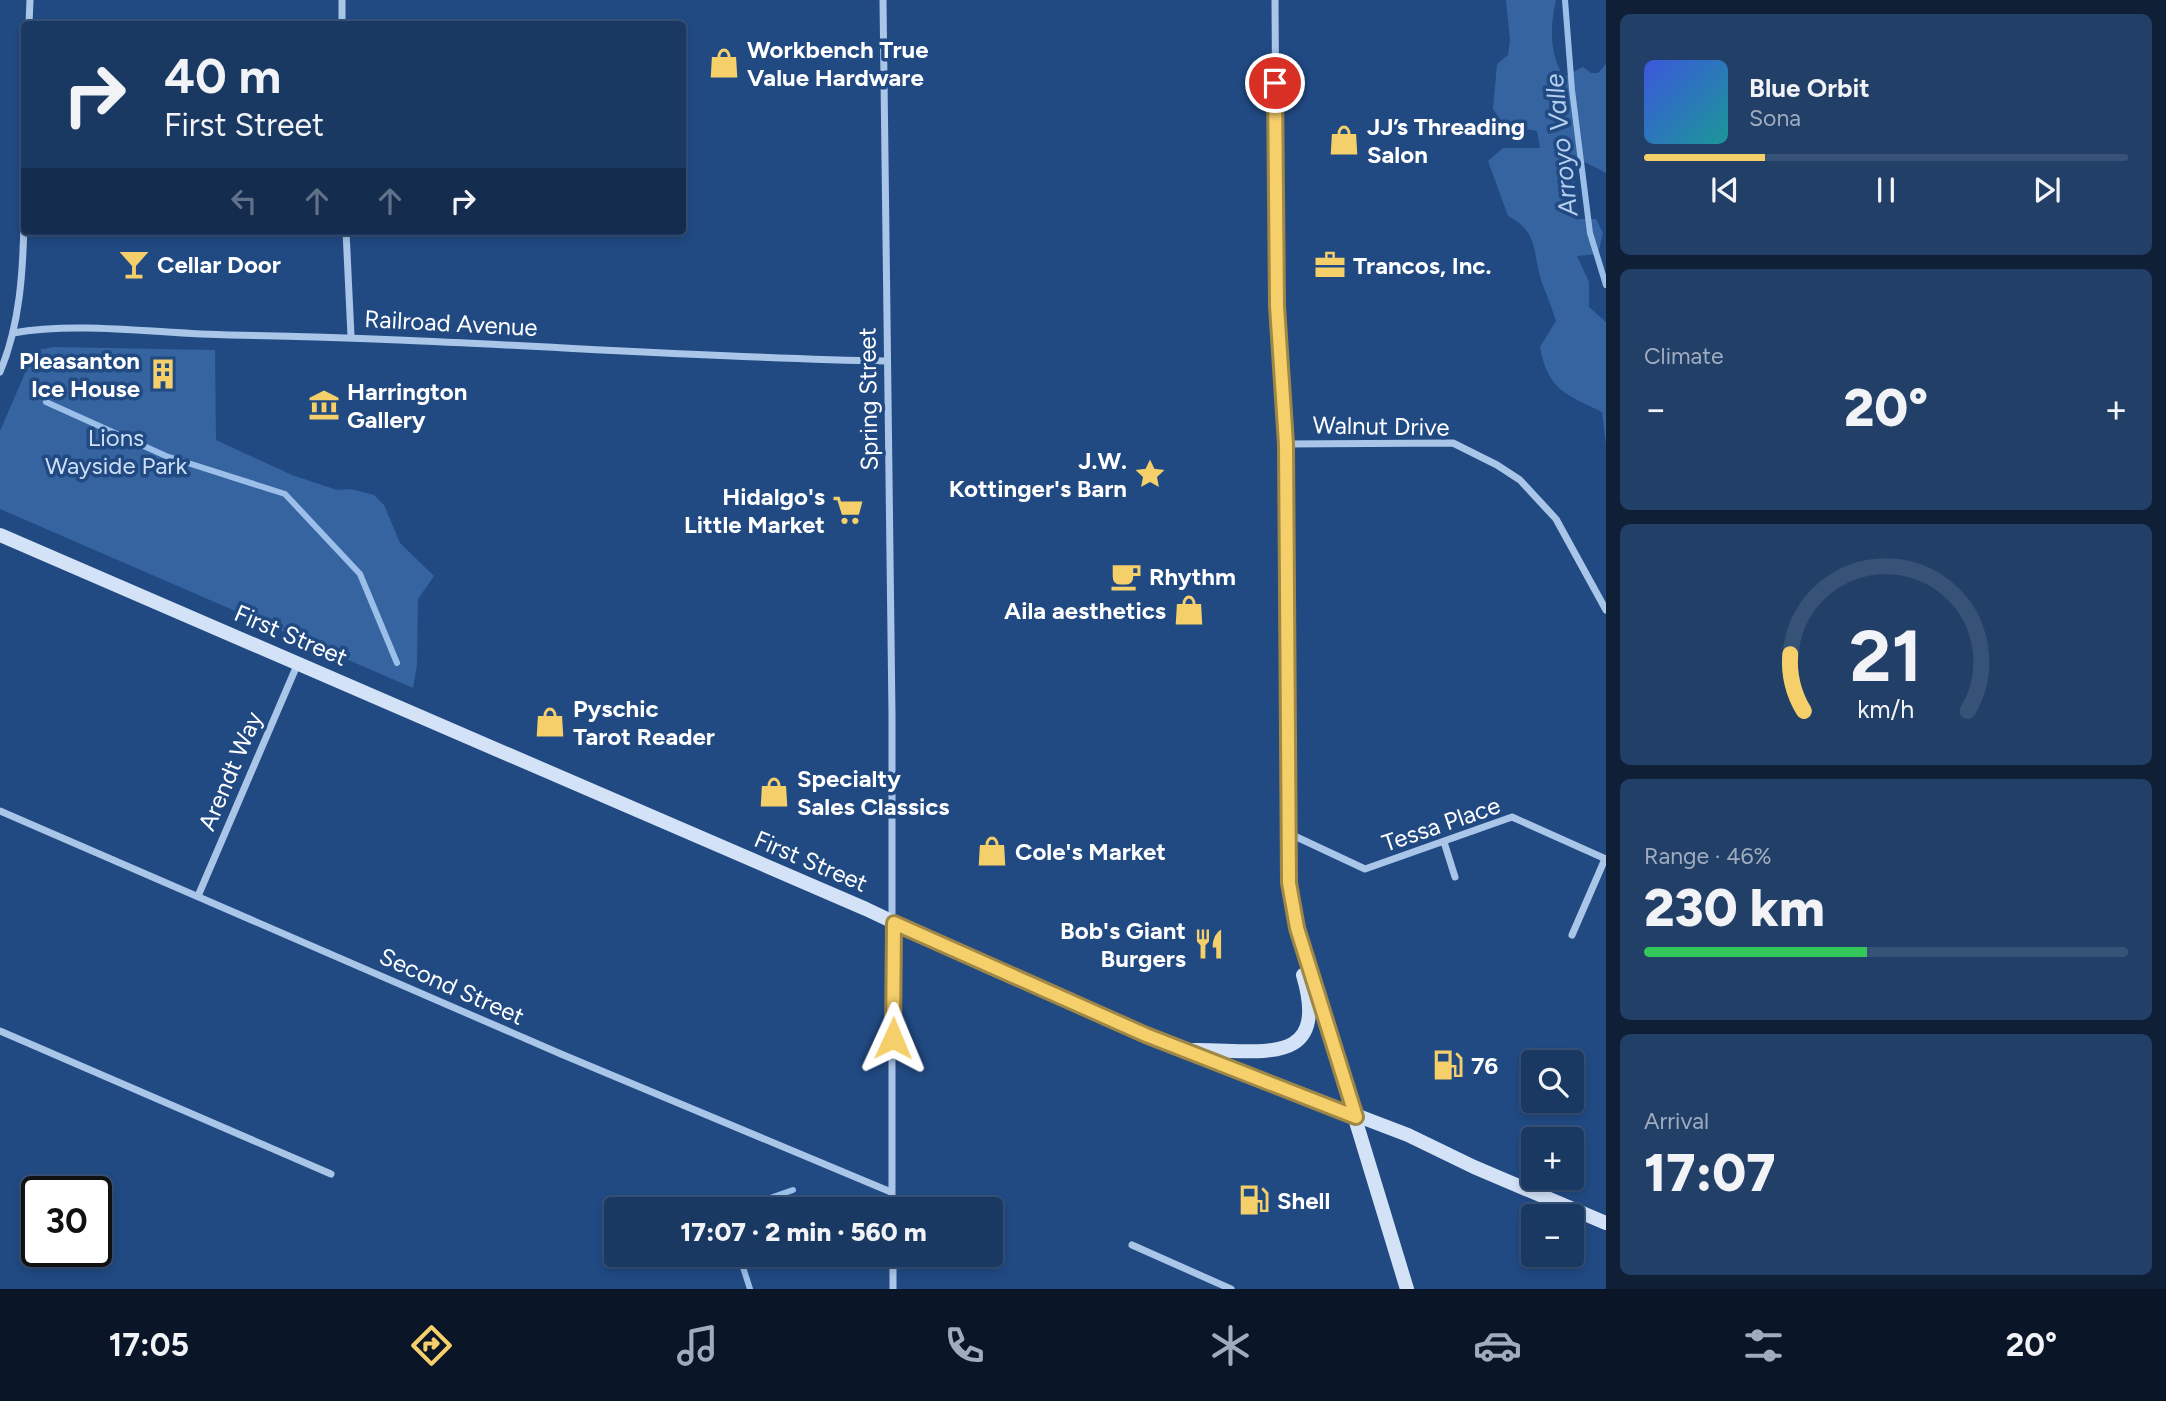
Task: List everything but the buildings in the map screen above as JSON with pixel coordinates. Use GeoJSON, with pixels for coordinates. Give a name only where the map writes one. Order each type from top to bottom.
{"type":"FeatureCollection","features":[{"type":"Feature","properties":{"kind":"street"},"geometry":{"type":"LineString","coordinates":[[29,21],[30,0]]}},
{"type":"Feature","properties":{"kind":"street"},"geometry":{"type":"LineString","coordinates":[[342,0],[342,21]]}},
{"type":"Feature","properties":{"kind":"street","name":"Spring Street"},"geometry":{"type":"LineString","coordinates":[[883,0],[894,923],[891,1197]]}},
{"type":"Feature","properties":{"kind":"street"},"geometry":{"type":"LineString","coordinates":[[1275,0],[1277,306],[1286,444],[1289,883],[1300,937],[1407,1289]]}},
{"type":"Feature","properties":{"kind":"street"},"geometry":{"type":"LineString","coordinates":[[0,372],[13,333],[23,273],[24,235]]}},
{"type":"Feature","properties":{"kind":"street"},"geometry":{"type":"LineString","coordinates":[[346,235],[351,336]]}},
{"type":"Feature","properties":{"kind":"street","name":"Railroad Avenue"},"geometry":{"type":"LineString","coordinates":[[13,333],[49,326],[167,334],[351,336],[589,351],[887,362]]}},
{"type":"Feature","properties":{"kind":"street","name":"Walnut Drive"},"geometry":{"type":"LineString","coordinates":[[1286,444],[1453,443],[1497,465],[1520,480],[1556,519],[1606,610]]}},
{"type":"Feature","properties":{"kind":"street","name":"First Street"},"geometry":{"type":"LineString","coordinates":[[0,536],[299,662],[450,731],[1185,1050],[1408,1135],[1474,1167],[1606,1223]]}},
{"type":"Feature","properties":{"kind":"street","name":"Arendt Way"},"geometry":{"type":"LineString","coordinates":[[198,896],[299,662]]}},
{"type":"Feature","properties":{"kind":"street","name":"Second Street"},"geometry":{"type":"LineString","coordinates":[[0,811],[561,1054],[891,1192]]}},
{"type":"Feature","properties":{"kind":"street","name":"Tessa Place"},"geometry":{"type":"LineString","coordinates":[[1287,833],[1365,869],[1512,817],[1606,859]]}},
{"type":"Feature","properties":{"kind":"street"},"geometry":{"type":"LineString","coordinates":[[1444,842],[1455,877]]}},
{"type":"Feature","properties":{"kind":"street"},"geometry":{"type":"LineString","coordinates":[[1572,935],[1606,859]]}},
{"type":"Feature","properties":{"kind":"street"},"geometry":{"type":"LineString","coordinates":[[1185,1050],[1275,1050],[1289,1045],[1303,1035],[1311,1023],[1311,1007],[1297,955],[1300,937]]}},
{"type":"Feature","properties":{"kind":"street"},"geometry":{"type":"LineString","coordinates":[[0,1031],[331,1174]]}},
{"type":"Feature","properties":{"kind":"street"},"geometry":{"type":"LineString","coordinates":[[1132,1245],[1231,1289]]}},
{"type":"Feature","properties":{"kind":"street"},"geometry":{"type":"LineString","coordinates":[[893,1267],[893,1289]]}},
{"type":"Feature","properties":{"kind":"green space"},"geometry":{"type":"Polygon","coordinates":[[[1506,0],[1556,0],[1552,40],[1564,77],[1583,67],[1591,73],[1598,73],[1606,64],[1606,173],[1585,162],[1574,173],[1575,219],[1596,219],[1603,233],[1598,254],[1577,256],[1589,282],[1589,307],[1606,322],[1606,445],[1602,412],[1560,389],[1553,382],[1543,361],[1540,347],[1556,321],[1542,283],[1530,237],[1518,222],[1508,216],[1488,161],[1503,148],[1540,148],[1537,131],[1504,125],[1493,109],[1497,64],[1508,55],[1510,40],[1506,0]]]}},
{"type":"Feature","properties":{"kind":"green space","name":"Lions Wayside Park"},"geometry":{"type":"Polygon","coordinates":[[[54,347],[215,350],[216,440],[292,475],[337,490],[351,489],[374,495],[384,505],[400,543],[434,576],[418,599],[417,664],[413,688],[0,509],[0,431],[32,357],[37,350],[54,347]]]}},
{"type":"Feature","properties":{"kind":"waterway","name":"Arroyo Valle"},"geometry":{"type":"LineString","coordinates":[[1565,0],[1572,90],[1590,233],[1606,285]]}},
{"type":"Feature","properties":{"kind":"waterway"},"geometry":{"type":"LineString","coordinates":[[46,402],[166,456],[285,494],[360,574],[397,663]]}},
{"type":"Feature","properties":{"kind":"waterway"},"geometry":{"type":"LineString","coordinates":[[773,1197],[793,1190]]}},
{"type":"Feature","properties":{"kind":"waterway"},"geometry":{"type":"LineString","coordinates":[[743,1267],[750,1289]]}},
{"type":"Feature","properties":{"kind":"place","name":"Workbench True Value Hardware"},"geometry":{"type":"Point","coordinates":[724,63]}},
{"type":"Feature","properties":{"kind":"place","name":"JJ’s Threading Salon"},"geometry":{"type":"Point","coordinates":[1344,140]}},
{"type":"Feature","properties":{"kind":"place","name":"Cellar Door"},"geometry":{"type":"Point","coordinates":[134,264]}},
{"type":"Feature","properties":{"kind":"place","name":"Trancos, Inc."},"geometry":{"type":"Point","coordinates":[1330,265]}},
{"type":"Feature","properties":{"kind":"place","name":"Pleasanton Ice House"},"geometry":{"type":"Point","coordinates":[163,374]}},
{"type":"Feature","properties":{"kind":"place","name":"Harrington Gallery"},"geometry":{"type":"Point","coordinates":[324,405]}},
{"type":"Feature","properties":{"kind":"place","name":"J.W. Kottinger's Barn"},"geometry":{"type":"Point","coordinates":[1150,474]}},
{"type":"Feature","properties":{"kind":"place","name":"Hidalgo's Little Market"},"geometry":{"type":"Point","coordinates":[848,510]}},
{"type":"Feature","properties":{"kind":"place","name":"Rhythm"},"geometry":{"type":"Point","coordinates":[1126,576]}},
{"type":"Feature","properties":{"kind":"place","name":"Aila aesthetics"},"geometry":{"type":"Point","coordinates":[1189,610]}},
{"type":"Feature","properties":{"kind":"place","name":"Pyschic Tarot Reader"},"geometry":{"type":"Point","coordinates":[550,722]}},
{"type":"Feature","properties":{"kind":"place","name":"Specialty Sales Classics"},"geometry":{"type":"Point","coordinates":[774,792]}},
{"type":"Feature","properties":{"kind":"place","name":"Cole's Market"},"geometry":{"type":"Point","coordinates":[992,851]}},
{"type":"Feature","properties":{"kind":"place","name":"Bob's Giant Burgers"},"geometry":{"type":"Point","coordinates":[1209,944]}},
{"type":"Feature","properties":{"kind":"place","name":"76"},"geometry":{"type":"Point","coordinates":[1448,1065]}},
{"type":"Feature","properties":{"kind":"place","name":"Shell"},"geometry":{"type":"Point","coordinates":[1254,1200]}},
{"type":"Feature","properties":{"kind":"route"},"geometry":{"type":"LineString","coordinates":[[893,1038],[894,923],[1146,1035],[1356,1117],[1297,928],[1289,883],[1286,444],[1277,306],[1275,83]]}}]}
